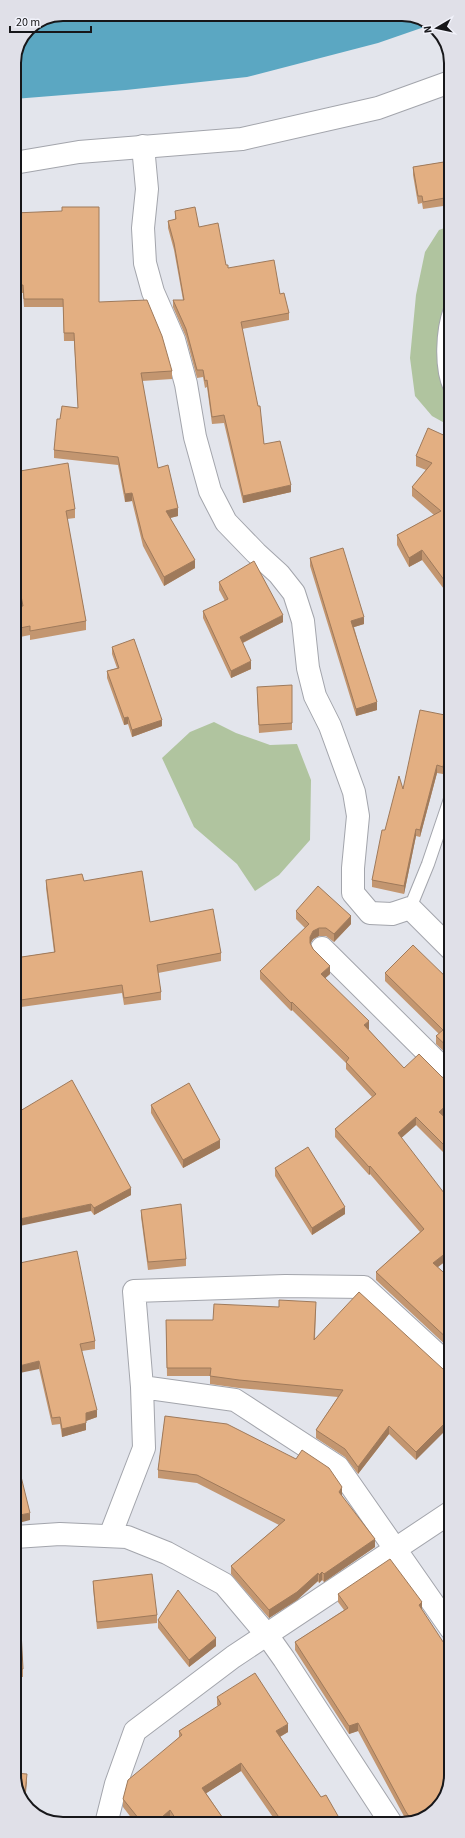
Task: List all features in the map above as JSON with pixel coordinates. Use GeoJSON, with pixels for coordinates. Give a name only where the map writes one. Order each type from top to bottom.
{"type":"FeatureCollection","features":[{"type":"Feature","properties":{"kind":"street"},"geometry":{"type":"LineString","coordinates":[[21,162],[79,152],[242,139],[378,108],[444,84]]}},
{"type":"Feature","properties":{"kind":"street"},"geometry":{"type":"LineString","coordinates":[[143,146],[147,188],[143,228],[145,263],[153,292],[174,340],[186,384],[195,437],[210,491],[226,522],[279,574],[294,593],[303,621],[308,668],[315,696],[330,726],[354,792],[358,816],[353,868],[354,894],[370,913],[392,914],[410,908],[444,942]]}},
{"type":"Feature","properties":{"kind":"street"},"geometry":{"type":"LineString","coordinates":[[322,948],[444,1069]]}},
{"type":"Feature","properties":{"kind":"street"},"geometry":{"type":"LineString","coordinates":[[110,1536],[144,1448],[142,1387],[134,1291],[285,1286],[364,1287],[444,1361]]}},
{"type":"Feature","properties":{"kind":"street"},"geometry":{"type":"LineString","coordinates":[[142,1387],[235,1400],[338,1467],[444,1619]]}},
{"type":"Feature","properties":{"kind":"street"},"geometry":{"type":"LineString","coordinates":[[108,1817],[116,1784],[134,1731],[233,1657],[444,1517]]}},
{"type":"Feature","properties":{"kind":"street"},"geometry":{"type":"LineString","coordinates":[[21,1537],[60,1534],[127,1537],[167,1554],[224,1584],[267,1635],[387,1817]]}},
{"type":"Feature","properties":{"kind":"lane"},"geometry":{"type":"LineString","coordinates":[[444,337],[444,355]]}},
{"type":"Feature","properties":{"kind":"lane"},"geometry":{"type":"LineString","coordinates":[[410,908],[428,864],[444,817]]}},
{"type":"Feature","properties":{"kind":"green space"},"geometry":{"type":"Polygon","coordinates":[[[444,228],[444,423],[432,416],[415,396],[410,358],[416,295],[425,252],[439,230],[444,228]]]}},
{"type":"Feature","properties":{"kind":"green space"},"geometry":{"type":"Polygon","coordinates":[[[214,722],[236,733],[270,745],[297,744],[311,780],[310,840],[279,875],[255,891],[237,864],[194,827],[162,758],[190,732],[214,722]]]}},
{"type":"Feature","properties":{"kind":"water"},"geometry":{"type":"Polygon","coordinates":[[[404,21],[417,24],[417,30],[378,43],[247,77],[126,90],[21,98],[21,63],[24,47],[33,33],[47,24],[55,22],[404,21]]]}},
{"type":"Feature","properties":{"kind":"building"},"geometry":{"type":"Polygon","coordinates":[[[444,162],[444,198],[423,202],[422,196],[418,196],[413,167],[444,162]]]}},
{"type":"Feature","properties":{"kind":"building"},"geometry":{"type":"Polygon","coordinates":[[[62,207],[99,207],[99,302],[147,300],[162,336],[172,371],[141,373],[158,468],[168,465],[178,508],[166,511],[195,560],[164,577],[143,538],[132,493],[125,494],[118,457],[54,450],[57,419],[60,419],[62,406],[78,408],[74,333],[64,333],[63,299],[24,299],[23,285],[21,285],[21,213],[62,211],[62,207]]]}},
{"type":"Feature","properties":{"kind":"building"},"geometry":{"type":"Polygon","coordinates":[[[195,207],[199,227],[218,223],[226,265],[228,265],[228,268],[274,260],[280,294],[284,293],[289,313],[241,322],[258,406],[260,406],[264,444],[280,441],[291,485],[243,496],[224,415],[212,417],[207,380],[205,381],[203,370],[197,370],[186,329],[173,300],[184,300],[174,243],[168,221],[176,219],[175,211],[195,207]]]}},
{"type":"Feature","properties":{"kind":"building"},"geometry":{"type":"Polygon","coordinates":[[[428,428],[444,435],[444,580],[422,550],[409,558],[397,535],[441,511],[412,487],[432,463],[416,456],[428,428]]]}},
{"type":"Feature","properties":{"kind":"building"},"geometry":{"type":"Polygon","coordinates":[[[68,463],[75,509],[66,511],[86,621],[30,631],[30,626],[21,628],[21,606],[23,606],[21,596],[21,471],[68,463]]]}},
{"type":"Feature","properties":{"kind":"building"},"geometry":{"type":"Polygon","coordinates":[[[343,548],[364,617],[351,621],[377,702],[356,709],[310,558],[343,548]]]}},
{"type":"Feature","properties":{"kind":"building"},"geometry":{"type":"Polygon","coordinates":[[[254,561],[283,615],[240,637],[251,661],[231,671],[203,611],[228,599],[219,582],[254,561]]]}},
{"type":"Feature","properties":{"kind":"building"},"geometry":{"type":"Polygon","coordinates":[[[134,639],[162,720],[132,730],[128,717],[124,718],[107,671],[119,668],[112,647],[134,639]]]}},
{"type":"Feature","properties":{"kind":"building"},"geometry":{"type":"Polygon","coordinates":[[[292,685],[292,723],[259,725],[257,687],[292,685]]]}},
{"type":"Feature","properties":{"kind":"building"},"geometry":{"type":"Polygon","coordinates":[[[420,710],[444,715],[443,767],[437,765],[420,830],[416,829],[404,886],[372,880],[382,830],[385,830],[399,776],[403,789],[420,710]]]}},
{"type":"Feature","properties":{"kind":"building"},"geometry":{"type":"Polygon","coordinates":[[[142,871],[150,922],[213,909],[221,953],[157,965],[161,992],[124,998],[122,985],[21,1000],[21,957],[55,952],[46,880],[82,874],[84,881],[142,871]]]}},
{"type":"Feature","properties":{"kind":"building"},"geometry":{"type":"Polygon","coordinates":[[[318,886],[351,916],[334,934],[326,928],[319,928],[313,931],[310,937],[310,943],[313,949],[330,966],[321,974],[369,1021],[364,1025],[404,1068],[419,1054],[444,1078],[444,1107],[439,1112],[444,1117],[444,1145],[416,1117],[398,1133],[444,1193],[444,1254],[433,1263],[444,1273],[444,1335],[376,1272],[424,1229],[370,1166],[369,1167],[335,1129],[376,1094],[346,1062],[349,1058],[292,1002],[291,1003],[260,971],[309,924],[296,911],[318,886]]]}},
{"type":"Feature","properties":{"kind":"building"},"geometry":{"type":"Polygon","coordinates":[[[413,945],[444,975],[444,1043],[436,1036],[443,1030],[385,973],[413,945]]]}},
{"type":"Feature","properties":{"kind":"building"},"geometry":{"type":"Polygon","coordinates":[[[72,1080],[131,1188],[94,1208],[91,1204],[21,1219],[21,1110],[72,1080]]]}},
{"type":"Feature","properties":{"kind":"building"},"geometry":{"type":"Polygon","coordinates":[[[189,1083],[220,1140],[183,1160],[151,1105],[189,1083]]]}},
{"type":"Feature","properties":{"kind":"building"},"geometry":{"type":"Polygon","coordinates":[[[308,1147],[345,1207],[312,1228],[275,1168],[308,1147]]]}},
{"type":"Feature","properties":{"kind":"building"},"geometry":{"type":"Polygon","coordinates":[[[181,1204],[186,1259],[148,1262],[141,1210],[181,1204]]]}},
{"type":"Feature","properties":{"kind":"building"},"geometry":{"type":"Polygon","coordinates":[[[77,1251],[95,1341],[80,1344],[97,1410],[86,1413],[86,1423],[62,1429],[60,1417],[52,1418],[39,1361],[21,1366],[21,1263],[77,1251]]]}},
{"type":"Feature","properties":{"kind":"building"},"geometry":{"type":"Polygon","coordinates":[[[359,1292],[444,1369],[444,1424],[416,1452],[389,1426],[358,1467],[345,1449],[316,1430],[343,1390],[210,1376],[211,1368],[167,1368],[166,1320],[213,1320],[214,1304],[279,1307],[279,1300],[316,1302],[314,1340],[359,1292]]]}},
{"type":"Feature","properties":{"kind":"building"},"geometry":{"type":"Polygon","coordinates":[[[165,1416],[227,1424],[296,1459],[302,1450],[329,1468],[342,1487],[339,1492],[375,1539],[324,1574],[322,1572],[319,1575],[318,1573],[297,1592],[269,1610],[231,1566],[285,1520],[197,1475],[158,1470],[165,1416]]]}},
{"type":"Feature","properties":{"kind":"building"},"geometry":{"type":"Polygon","coordinates":[[[21,1476],[30,1513],[21,1515],[21,1476]]]}},
{"type":"Feature","properties":{"kind":"building"},"geometry":{"type":"Polygon","coordinates":[[[390,1559],[422,1602],[419,1605],[444,1643],[443,1783],[440,1793],[430,1807],[418,1814],[409,1816],[358,1723],[349,1726],[295,1642],[348,1608],[338,1594],[390,1559]]]}},
{"type":"Feature","properties":{"kind":"building"},"geometry":{"type":"Polygon","coordinates":[[[152,1574],[157,1615],[97,1622],[93,1581],[152,1574]]]}},
{"type":"Feature","properties":{"kind":"building"},"geometry":{"type":"Polygon","coordinates":[[[178,1590],[216,1638],[189,1660],[158,1620],[178,1590]]]}},
{"type":"Feature","properties":{"kind":"building"},"geometry":{"type":"Polygon","coordinates":[[[21,1631],[23,1669],[21,1669],[21,1631]]]}},
{"type":"Feature","properties":{"kind":"building"},"geometry":{"type":"Polygon","coordinates":[[[255,1673],[288,1724],[276,1731],[321,1797],[326,1795],[339,1817],[279,1817],[241,1763],[202,1788],[222,1817],[174,1817],[170,1810],[162,1817],[137,1817],[123,1799],[128,1780],[182,1735],[179,1731],[221,1704],[217,1697],[255,1673]]]}},
{"type":"Feature","properties":{"kind":"building"},"geometry":{"type":"Polygon","coordinates":[[[21,1774],[27,1774],[25,1793],[21,1774]]]}}]}
